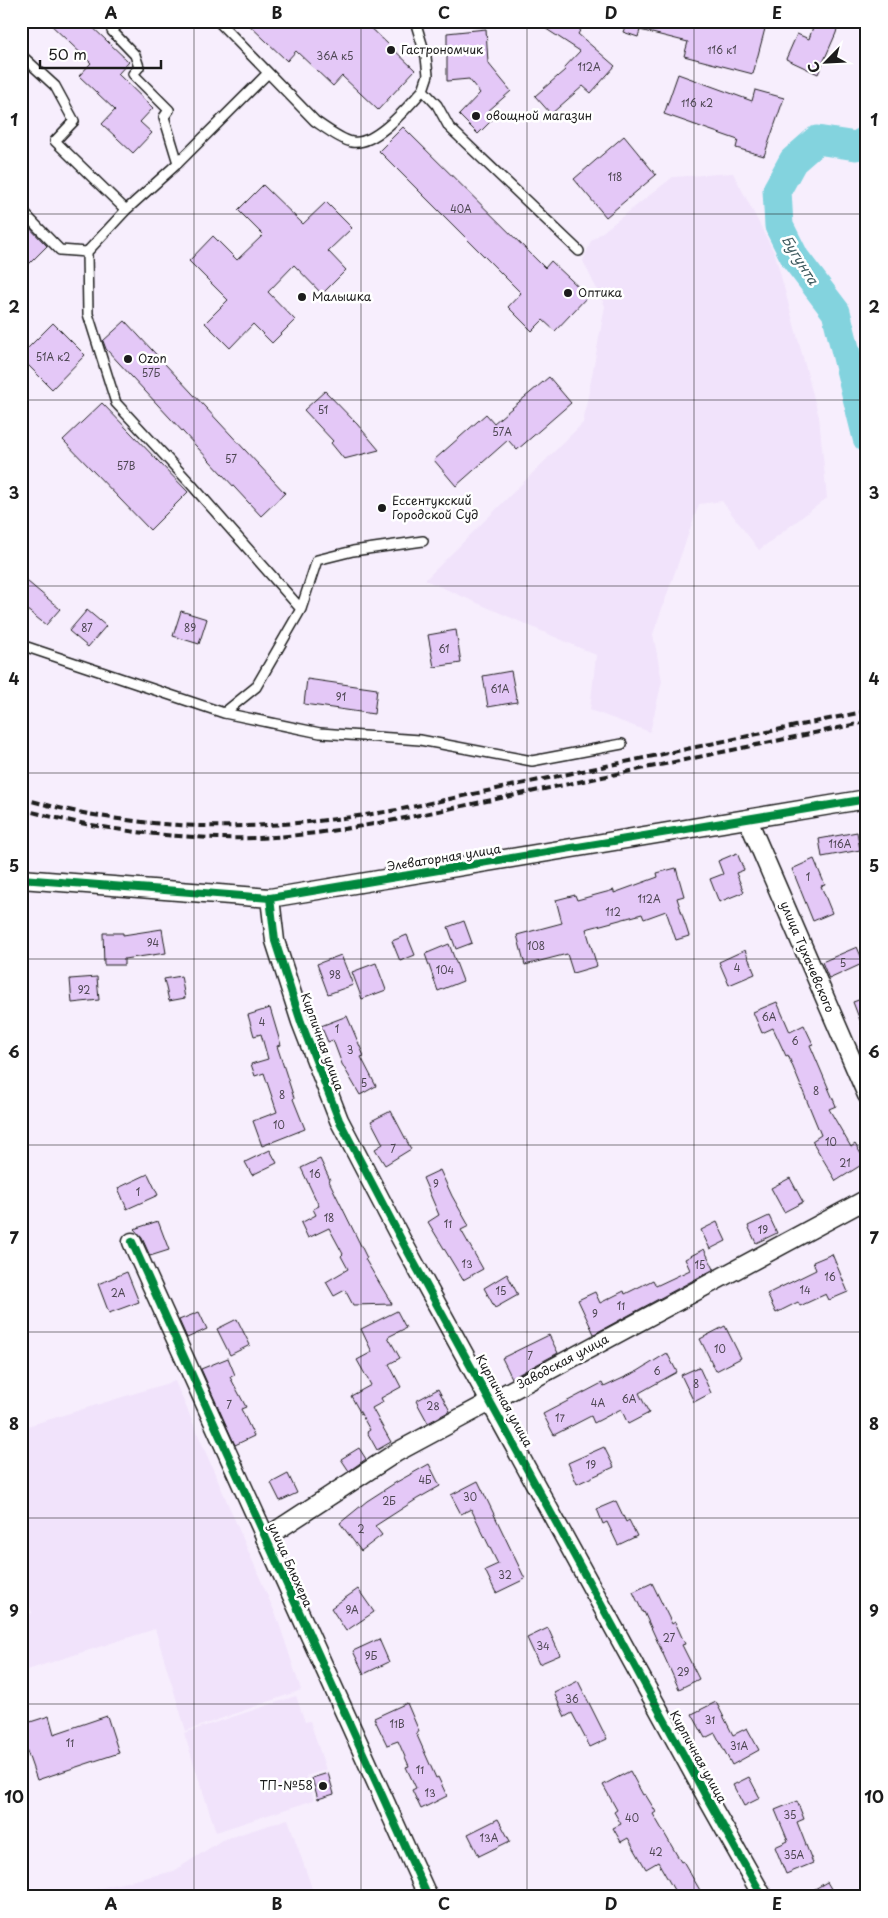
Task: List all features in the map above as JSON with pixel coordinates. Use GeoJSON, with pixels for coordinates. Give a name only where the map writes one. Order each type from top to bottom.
{"type":"FeatureCollection","features":[{"type":"Feature","properties":{"kind":"street","name":"Элеваторная улица"},"geometry":{"type":"LineString","coordinates":[[21,879],[270,898],[867,799]]}},
{"type":"Feature","properties":{"kind":"street","name":"улица Тухачевского"},"geometry":{"type":"LineString","coordinates":[[748,820],[867,1095]]}},
{"type":"Feature","properties":{"kind":"street","name":"Кирпичная улица"},"geometry":{"type":"LineString","coordinates":[[270,898],[275,941],[301,1022],[339,1120],[401,1239],[763,1897]]}},
{"type":"Feature","properties":{"kind":"street","name":"Заводская улица"},"geometry":{"type":"LineString","coordinates":[[265,1538],[397,1452],[867,1199]]}},
{"type":"Feature","properties":{"kind":"street","name":"улица Блюхера"},"geometry":{"type":"LineString","coordinates":[[132,1242],[428,1897]]}},
{"type":"Feature","properties":{"kind":"lane"},"geometry":{"type":"LineString","coordinates":[[121,21],[112,31],[135,55],[139,66],[134,74],[169,110],[164,117],[178,163]]}},
{"type":"Feature","properties":{"kind":"lane"},"geometry":{"type":"LineString","coordinates":[[218,21],[315,121],[333,133],[352,142],[368,140],[385,129],[423,90],[428,75],[426,57],[415,21]]}},
{"type":"Feature","properties":{"kind":"lane"},"geometry":{"type":"LineString","coordinates":[[21,55],[55,86],[74,121],[55,141],[126,210]]}},
{"type":"Feature","properties":{"kind":"lane"},"geometry":{"type":"LineString","coordinates":[[268,73],[178,163],[126,210],[87,252],[88,314],[116,403],[190,483],[301,609]]}},
{"type":"Feature","properties":{"kind":"lane"},"geometry":{"type":"LineString","coordinates":[[423,90],[437,105],[448,127],[579,251]]}},
{"type":"Feature","properties":{"kind":"lane"},"geometry":{"type":"LineString","coordinates":[[21,210],[60,250],[87,252]]}},
{"type":"Feature","properties":{"kind":"lane"},"geometry":{"type":"LineString","coordinates":[[224,713],[256,687],[301,609],[317,560],[353,551],[423,541]]}},
{"type":"Feature","properties":{"kind":"lane"},"geometry":{"type":"LineString","coordinates":[[21,645],[224,713],[320,733],[420,740],[532,761],[622,744]]}},
{"type":"Feature","properties":{"kind":"shaded area"},"geometry":{"type":"Polygon","coordinates":[[[733,173],[775,254],[819,417],[827,498],[759,550],[722,501],[699,504],[653,634],[662,681],[650,732],[590,710],[596,655],[425,580],[583,423],[605,306],[583,261],[591,241],[673,177],[733,173]]]}},
{"type":"Feature","properties":{"kind":"shaded area"},"geometry":{"type":"Polygon","coordinates":[[[175,1381],[278,1620],[301,1690],[186,1731],[155,1629],[21,1672],[21,1617],[32,1613],[23,1587],[21,1587],[21,1428],[175,1381]]]}},
{"type":"Feature","properties":{"kind":"shaded area"},"geometry":{"type":"Polygon","coordinates":[[[296,1696],[305,1722],[310,1721],[326,1770],[306,1776],[314,1800],[216,1832],[184,1733],[296,1696]]]}},
{"type":"Feature","properties":{"kind":"shaded area"},"geometry":{"type":"Polygon","coordinates":[[[288,1819],[315,1897],[44,1897],[74,1894],[174,1871],[222,1840],[288,1819]]]}},
{"type":"Feature","properties":{"kind":"building"},"geometry":{"type":"Polygon","coordinates":[[[47,21],[86,21],[129,62],[118,74],[153,108],[140,122],[152,133],[133,153],[102,124],[115,110],[79,76],[91,63],[47,21]]]}},
{"type":"Feature","properties":{"kind":"building"},"geometry":{"type":"Polygon","coordinates":[[[245,21],[364,21],[415,70],[378,110],[342,76],[333,86],[296,51],[287,61],[245,21]]]}},
{"type":"Feature","properties":{"kind":"building"},"geometry":{"type":"Polygon","coordinates":[[[534,21],[586,21],[578,34],[615,66],[591,93],[583,86],[551,114],[535,96],[565,70],[564,68],[580,51],[534,21]]]}},
{"type":"Feature","properties":{"kind":"building"},"geometry":{"type":"Polygon","coordinates":[[[623,21],[767,21],[753,74],[684,56],[688,42],[640,30],[638,37],[623,32],[625,27],[623,26],[623,21]]]}},
{"type":"Feature","properties":{"kind":"building"},"geometry":{"type":"Polygon","coordinates":[[[815,21],[839,21],[836,33],[818,74],[786,59],[797,34],[809,39],[815,21]]]}},
{"type":"Feature","properties":{"kind":"building"},"geometry":{"type":"Polygon","coordinates":[[[486,29],[488,63],[511,91],[487,112],[494,118],[478,134],[459,115],[480,93],[469,79],[447,81],[447,33],[486,29]]]}},
{"type":"Feature","properties":{"kind":"building"},"geometry":{"type":"Polygon","coordinates":[[[678,74],[752,101],[755,90],[784,98],[764,156],[736,148],[738,140],[664,114],[678,74]]]}},
{"type":"Feature","properties":{"kind":"building"},"geometry":{"type":"Polygon","coordinates":[[[403,127],[545,268],[551,261],[588,296],[555,331],[543,320],[532,331],[508,307],[521,293],[379,151],[403,127]]]}},
{"type":"Feature","properties":{"kind":"building"},"geometry":{"type":"Polygon","coordinates":[[[624,136],[656,175],[606,217],[574,179],[624,136]]]}},
{"type":"Feature","properties":{"kind":"building"},"geometry":{"type":"Polygon","coordinates":[[[263,185],[303,224],[326,202],[352,228],[328,251],[346,270],[322,294],[294,265],[268,292],[295,320],[272,343],[253,324],[230,348],[205,323],[228,300],[189,261],[213,236],[237,260],[263,235],[238,210],[263,185]]]}},
{"type":"Feature","properties":{"kind":"building"},"geometry":{"type":"Polygon","coordinates":[[[21,219],[47,246],[21,272],[21,219]]]}},
{"type":"Feature","properties":{"kind":"building"},"geometry":{"type":"Polygon","coordinates":[[[125,321],[285,493],[261,516],[106,349],[103,341],[125,321]]]}},
{"type":"Feature","properties":{"kind":"building"},"geometry":{"type":"Polygon","coordinates":[[[53,323],[85,355],[52,389],[21,358],[21,355],[53,323]]]}},
{"type":"Feature","properties":{"kind":"building"},"geometry":{"type":"Polygon","coordinates":[[[549,377],[571,403],[517,450],[508,440],[456,486],[434,460],[486,414],[494,423],[549,377]]]}},
{"type":"Feature","properties":{"kind":"building"},"geometry":{"type":"Polygon","coordinates":[[[325,391],[379,450],[344,459],[331,443],[333,441],[304,410],[325,391]]]}},
{"type":"Feature","properties":{"kind":"building"},"geometry":{"type":"Polygon","coordinates":[[[102,403],[188,492],[150,530],[63,440],[102,403]]]}},
{"type":"Feature","properties":{"kind":"building"},"geometry":{"type":"Polygon","coordinates":[[[21,576],[60,609],[46,625],[21,605],[21,576]]]}},
{"type":"Feature","properties":{"kind":"building"},"geometry":{"type":"Polygon","coordinates":[[[87,610],[106,626],[88,647],[69,631],[87,610]]]}},
{"type":"Feature","properties":{"kind":"building"},"geometry":{"type":"Polygon","coordinates":[[[181,611],[207,619],[199,644],[173,636],[181,611]]]}},
{"type":"Feature","properties":{"kind":"building"},"geometry":{"type":"Polygon","coordinates":[[[456,630],[461,663],[434,667],[428,635],[456,630]]]}},
{"type":"Feature","properties":{"kind":"building"},"geometry":{"type":"Polygon","coordinates":[[[511,671],[517,702],[488,707],[483,676],[511,671]]]}},
{"type":"Feature","properties":{"kind":"building"},"geometry":{"type":"Polygon","coordinates":[[[307,679],[377,689],[374,714],[304,704],[307,679]]]}},
{"type":"Feature","properties":{"kind":"building"},"geometry":{"type":"Polygon","coordinates":[[[857,832],[860,850],[822,857],[819,839],[857,832]]]}},
{"type":"Feature","properties":{"kind":"building"},"geometry":{"type":"Polygon","coordinates":[[[737,853],[744,870],[736,873],[744,892],[719,902],[710,879],[723,874],[718,861],[737,853]]]}},
{"type":"Feature","properties":{"kind":"building"},"geometry":{"type":"Polygon","coordinates":[[[814,859],[825,885],[821,886],[832,913],[813,921],[792,869],[814,859]]]}},
{"type":"Feature","properties":{"kind":"building"},"geometry":{"type":"Polygon","coordinates":[[[676,868],[684,896],[677,898],[689,936],[676,940],[666,911],[644,919],[642,914],[586,929],[597,966],[573,973],[567,954],[525,965],[517,935],[562,923],[556,900],[575,895],[577,900],[614,890],[614,893],[658,877],[657,873],[676,868]]]}},
{"type":"Feature","properties":{"kind":"building"},"geometry":{"type":"Polygon","coordinates":[[[464,921],[472,943],[456,949],[448,927],[464,921]]]}},
{"type":"Feature","properties":{"kind":"building"},"geometry":{"type":"Polygon","coordinates":[[[162,929],[166,953],[124,959],[124,965],[104,965],[103,933],[123,933],[123,935],[162,929]]]}},
{"type":"Feature","properties":{"kind":"building"},"geometry":{"type":"Polygon","coordinates":[[[407,935],[415,955],[400,961],[392,941],[407,935]]]}},
{"type":"Feature","properties":{"kind":"building"},"geometry":{"type":"Polygon","coordinates":[[[449,944],[463,981],[438,991],[425,954],[449,944]]]}},
{"type":"Feature","properties":{"kind":"building"},"geometry":{"type":"Polygon","coordinates":[[[857,947],[864,963],[829,979],[822,962],[857,947]]]}},
{"type":"Feature","properties":{"kind":"building"},"geometry":{"type":"Polygon","coordinates":[[[745,950],[755,974],[729,985],[719,962],[745,950]]]}},
{"type":"Feature","properties":{"kind":"building"},"geometry":{"type":"Polygon","coordinates":[[[341,955],[353,985],[328,994],[317,964],[341,955]]]}},
{"type":"Feature","properties":{"kind":"building"},"geometry":{"type":"Polygon","coordinates":[[[376,963],[386,990],[362,999],[352,972],[376,963]]]}},
{"type":"Feature","properties":{"kind":"building"},"geometry":{"type":"Polygon","coordinates":[[[181,976],[185,998],[169,1001],[164,979],[181,976]]]}},
{"type":"Feature","properties":{"kind":"building"},"geometry":{"type":"Polygon","coordinates":[[[97,977],[99,1000],[72,1003],[70,979],[97,977]]]}},
{"type":"Feature","properties":{"kind":"building"},"geometry":{"type":"Polygon","coordinates":[[[867,997],[867,1036],[866,1036],[853,1002],[867,997]]]}},
{"type":"Feature","properties":{"kind":"building"},"geometry":{"type":"Polygon","coordinates":[[[777,1002],[790,1032],[804,1025],[813,1044],[810,1045],[836,1106],[829,1109],[851,1147],[855,1144],[866,1162],[836,1181],[812,1141],[821,1135],[788,1055],[786,1056],[773,1028],[762,1033],[753,1012],[777,1002]]]}},
{"type":"Feature","properties":{"kind":"building"},"geometry":{"type":"Polygon","coordinates":[[[270,1008],[281,1045],[277,1046],[293,1099],[305,1129],[262,1146],[253,1121],[277,1112],[264,1073],[255,1076],[251,1064],[268,1059],[261,1034],[254,1036],[248,1015],[270,1008]]]}},
{"type":"Feature","properties":{"kind":"building"},"geometry":{"type":"Polygon","coordinates":[[[347,1016],[364,1056],[361,1057],[376,1086],[360,1095],[342,1064],[333,1040],[328,1042],[321,1026],[347,1016]]]}},
{"type":"Feature","properties":{"kind":"building"},"geometry":{"type":"Polygon","coordinates":[[[391,1111],[411,1149],[385,1165],[375,1149],[383,1144],[371,1121],[391,1111]]]}},
{"type":"Feature","properties":{"kind":"building"},"geometry":{"type":"Polygon","coordinates":[[[270,1150],[277,1163],[252,1175],[245,1162],[270,1150]]]}},
{"type":"Feature","properties":{"kind":"building"},"geometry":{"type":"Polygon","coordinates":[[[320,1159],[367,1258],[365,1259],[392,1304],[353,1305],[345,1290],[334,1296],[326,1282],[348,1269],[341,1256],[343,1254],[329,1228],[308,1238],[301,1223],[316,1215],[313,1209],[319,1206],[301,1168],[320,1159]]]}},
{"type":"Feature","properties":{"kind":"building"},"geometry":{"type":"Polygon","coordinates":[[[440,1170],[469,1226],[461,1230],[483,1269],[463,1280],[428,1222],[439,1215],[423,1178],[440,1170]]]}},
{"type":"Feature","properties":{"kind":"building"},"geometry":{"type":"Polygon","coordinates":[[[148,1174],[158,1195],[127,1209],[118,1188],[148,1174]]]}},
{"type":"Feature","properties":{"kind":"building"},"geometry":{"type":"Polygon","coordinates":[[[790,1178],[803,1202],[784,1212],[771,1188],[790,1178]]]}},
{"type":"Feature","properties":{"kind":"building"},"geometry":{"type":"Polygon","coordinates":[[[769,1216],[777,1233],[756,1243],[748,1226],[769,1216]]]}},
{"type":"Feature","properties":{"kind":"building"},"geometry":{"type":"Polygon","coordinates":[[[158,1221],[169,1250],[150,1256],[142,1238],[134,1229],[158,1221]]]}},
{"type":"Feature","properties":{"kind":"building"},"geometry":{"type":"Polygon","coordinates":[[[717,1222],[726,1241],[710,1249],[701,1230],[717,1222]]]}},
{"type":"Feature","properties":{"kind":"building"},"geometry":{"type":"Polygon","coordinates":[[[704,1249],[714,1269],[594,1334],[578,1300],[595,1292],[600,1303],[624,1291],[625,1294],[653,1280],[656,1286],[690,1270],[685,1259],[704,1249]]]}},
{"type":"Feature","properties":{"kind":"building"},"geometry":{"type":"Polygon","coordinates":[[[832,1254],[848,1292],[829,1300],[826,1294],[800,1306],[798,1302],[776,1313],[767,1294],[816,1270],[813,1262],[832,1254]]]}},
{"type":"Feature","properties":{"kind":"building"},"geometry":{"type":"Polygon","coordinates":[[[127,1272],[139,1302],[109,1313],[98,1284],[127,1272]]]}},
{"type":"Feature","properties":{"kind":"building"},"geometry":{"type":"Polygon","coordinates":[[[507,1274],[518,1295],[495,1308],[484,1288],[507,1274]]]}},
{"type":"Feature","properties":{"kind":"building"},"geometry":{"type":"Polygon","coordinates":[[[397,1311],[406,1328],[388,1337],[400,1358],[389,1364],[401,1387],[381,1398],[383,1402],[372,1408],[391,1442],[377,1450],[367,1432],[370,1430],[351,1396],[371,1385],[357,1360],[372,1352],[361,1329],[397,1311]]]}},
{"type":"Feature","properties":{"kind":"building"},"geometry":{"type":"Polygon","coordinates":[[[199,1312],[207,1329],[187,1338],[179,1320],[199,1312]]]}},
{"type":"Feature","properties":{"kind":"building"},"geometry":{"type":"Polygon","coordinates":[[[237,1319],[250,1345],[230,1355],[217,1329],[237,1319]]]}},
{"type":"Feature","properties":{"kind":"building"},"geometry":{"type":"Polygon","coordinates":[[[725,1326],[741,1358],[716,1371],[700,1339],[725,1326]]]}},
{"type":"Feature","properties":{"kind":"building"},"geometry":{"type":"Polygon","coordinates":[[[549,1335],[558,1353],[512,1378],[502,1358],[549,1335]]]}},
{"type":"Feature","properties":{"kind":"building"},"geometry":{"type":"Polygon","coordinates":[[[667,1353],[677,1372],[639,1393],[649,1413],[628,1424],[621,1409],[594,1423],[591,1416],[554,1435],[543,1414],[602,1383],[604,1387],[638,1371],[667,1353]]]}},
{"type":"Feature","properties":{"kind":"building"},"geometry":{"type":"Polygon","coordinates":[[[228,1358],[235,1375],[230,1377],[246,1407],[241,1409],[254,1436],[235,1445],[201,1369],[228,1358]]]}},
{"type":"Feature","properties":{"kind":"building"},"geometry":{"type":"Polygon","coordinates":[[[699,1367],[711,1393],[694,1402],[681,1375],[699,1367]]]}},
{"type":"Feature","properties":{"kind":"building"},"geometry":{"type":"Polygon","coordinates":[[[438,1389],[450,1411],[428,1423],[416,1401],[438,1389]]]}},
{"type":"Feature","properties":{"kind":"building"},"geometry":{"type":"Polygon","coordinates":[[[604,1447],[614,1467],[577,1484],[568,1463],[604,1447]]]}},
{"type":"Feature","properties":{"kind":"building"},"geometry":{"type":"Polygon","coordinates":[[[359,1448],[366,1459],[349,1471],[341,1459],[359,1448]]]}},
{"type":"Feature","properties":{"kind":"building"},"geometry":{"type":"Polygon","coordinates":[[[429,1464],[440,1486],[375,1526],[382,1535],[361,1551],[340,1523],[367,1501],[429,1464]]]}},
{"type":"Feature","properties":{"kind":"building"},"geometry":{"type":"Polygon","coordinates":[[[288,1474],[297,1493],[280,1501],[271,1483],[288,1474]]]}},
{"type":"Feature","properties":{"kind":"building"},"geometry":{"type":"Polygon","coordinates":[[[478,1481],[525,1579],[496,1593],[485,1570],[498,1564],[471,1509],[461,1514],[451,1495],[478,1481]]]}},
{"type":"Feature","properties":{"kind":"building"},"geometry":{"type":"Polygon","coordinates":[[[616,1501],[626,1522],[629,1520],[637,1536],[618,1545],[607,1522],[603,1524],[597,1509],[616,1501]]]}},
{"type":"Feature","properties":{"kind":"building"},"geometry":{"type":"Polygon","coordinates":[[[652,1583],[672,1624],[675,1622],[685,1644],[682,1645],[699,1679],[679,1689],[633,1592],[652,1583]]]}},
{"type":"Feature","properties":{"kind":"building"},"geometry":{"type":"Polygon","coordinates":[[[358,1589],[374,1612],[346,1631],[331,1608],[358,1589]]]}},
{"type":"Feature","properties":{"kind":"building"},"geometry":{"type":"Polygon","coordinates":[[[548,1628],[560,1655],[539,1664],[527,1638],[548,1628]]]}},
{"type":"Feature","properties":{"kind":"building"},"geometry":{"type":"Polygon","coordinates":[[[379,1639],[389,1662],[364,1674],[353,1651],[379,1639]]]}},
{"type":"Feature","properties":{"kind":"building"},"geometry":{"type":"Polygon","coordinates":[[[578,1681],[607,1739],[590,1747],[572,1713],[565,1717],[554,1693],[578,1681]]]}},
{"type":"Feature","properties":{"kind":"building"},"geometry":{"type":"Polygon","coordinates":[[[716,1702],[733,1735],[747,1728],[759,1750],[732,1765],[715,1733],[705,1738],[692,1714],[716,1702]]]}},
{"type":"Feature","properties":{"kind":"building"},"geometry":{"type":"Polygon","coordinates":[[[407,1703],[419,1731],[416,1733],[436,1778],[438,1777],[447,1796],[421,1809],[412,1790],[416,1788],[406,1767],[409,1766],[398,1741],[387,1745],[374,1718],[407,1703]]]}},
{"type":"Feature","properties":{"kind":"building"},"geometry":{"type":"Polygon","coordinates":[[[49,1716],[54,1734],[107,1716],[119,1753],[37,1780],[21,1734],[21,1725],[49,1716]]]}},
{"type":"Feature","properties":{"kind":"building"},"geometry":{"type":"Polygon","coordinates":[[[630,1771],[643,1795],[645,1794],[656,1812],[653,1814],[681,1862],[683,1861],[701,1892],[692,1897],[678,1897],[658,1862],[646,1869],[628,1838],[621,1842],[613,1828],[621,1824],[614,1812],[617,1810],[603,1785],[630,1771]]]}},
{"type":"Feature","properties":{"kind":"building","name":"ТП-№58"},"geometry":{"type":"Polygon","coordinates":[[[328,1773],[334,1794],[318,1799],[312,1778],[328,1773]]]}},
{"type":"Feature","properties":{"kind":"building"},"geometry":{"type":"Polygon","coordinates":[[[749,1777],[760,1798],[744,1806],[733,1785],[749,1777]]]}},
{"type":"Feature","properties":{"kind":"building"},"geometry":{"type":"Polygon","coordinates":[[[797,1801],[804,1819],[797,1822],[813,1863],[786,1874],[775,1847],[788,1841],[775,1810],[797,1801]]]}},
{"type":"Feature","properties":{"kind":"building"},"geometry":{"type":"Polygon","coordinates":[[[498,1819],[510,1841],[479,1856],[468,1834],[498,1819]]]}},
{"type":"Feature","properties":{"kind":"building"},"geometry":{"type":"Polygon","coordinates":[[[827,1882],[836,1897],[801,1897],[827,1882]]]}},
{"type":"Feature","properties":{"kind":"waterway","name":"Бугунта"},"geometry":{"type":"LineString","coordinates":[[867,140],[856,146],[817,140],[793,161],[777,190],[779,226],[795,258],[836,312],[867,438]]}},
{"type":"Feature","properties":{"kind":"railway"},"geometry":{"type":"LineString","coordinates":[[21,798],[116,819],[162,824],[254,826],[301,823],[397,810],[867,711]]}},
{"type":"Feature","properties":{"kind":"railway"},"geometry":{"type":"LineString","coordinates":[[21,809],[79,823],[168,835],[228,838],[294,835],[400,819],[867,722]]}},
{"type":"Feature","properties":{"kind":"cycle path"},"geometry":{"type":"LineString","coordinates":[[21,879],[270,898],[867,799]]}},
{"type":"Feature","properties":{"kind":"cycle path"},"geometry":{"type":"LineString","coordinates":[[270,898],[275,941],[301,1022],[339,1120],[401,1239],[763,1897]]}},
{"type":"Feature","properties":{"kind":"cycle path"},"geometry":{"type":"LineString","coordinates":[[132,1242],[428,1897]]}},
{"type":"Feature","properties":{"kind":"place","name":"Гастрономчик"},"geometry":{"type":"Point","coordinates":[391,50]}},
{"type":"Feature","properties":{"kind":"place","name":"овощной магазин"},"geometry":{"type":"Point","coordinates":[476,116]}},
{"type":"Feature","properties":{"kind":"place","name":"Оптика"},"geometry":{"type":"Point","coordinates":[568,293]}},
{"type":"Feature","properties":{"kind":"place","name":"Малышка"},"geometry":{"type":"Point","coordinates":[302,297]}},
{"type":"Feature","properties":{"kind":"place","name":"Ozon"},"geometry":{"type":"Point","coordinates":[128,359]}},
{"type":"Feature","properties":{"kind":"place","name":"Ессентукский Городской Суд"},"geometry":{"type":"Point","coordinates":[382,508]}},
{"type":"Feature","properties":{"kind":"place","name":"ТП-№58"},"geometry":{"type":"Point","coordinates":[323,1786]}}]}
